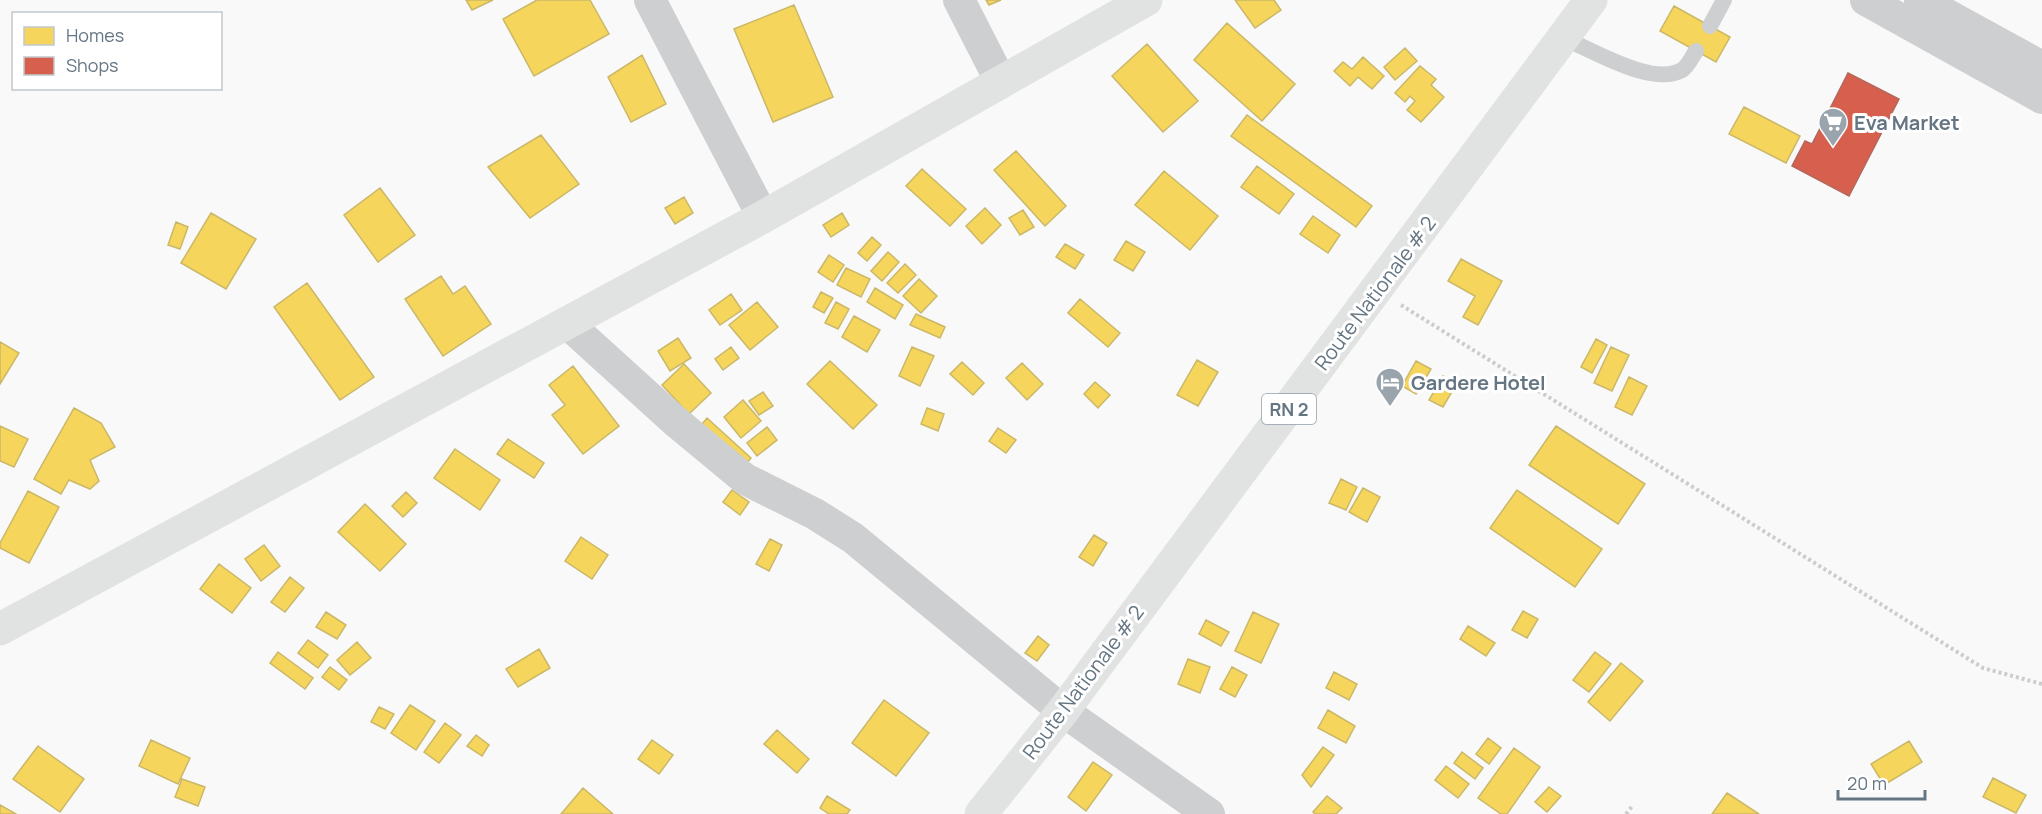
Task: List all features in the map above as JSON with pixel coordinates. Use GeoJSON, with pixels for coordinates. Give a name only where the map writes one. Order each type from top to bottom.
{"type":"FeatureCollection","features":[{"type":"Feature","properties":{"kind":"main road"},"geometry":{"type":"LineString","coordinates":[[0,629],[763,217],[1146,0]]}},
{"type":"Feature","properties":{"kind":"main road","name":"Route Nationale # 2"},"geometry":{"type":"LineString","coordinates":[[981,814],[1063,711],[1591,0]]}},
{"type":"Feature","properties":{"kind":"street"},"geometry":{"type":"LineString","coordinates":[[650,0],[763,217]]}},
{"type":"Feature","properties":{"kind":"street"},"geometry":{"type":"LineString","coordinates":[[959,0],[1001,82]]}},
{"type":"Feature","properties":{"kind":"street"},"geometry":{"type":"LineString","coordinates":[[1866,0],[2042,98]]}},
{"type":"Feature","properties":{"kind":"street"},"geometry":{"type":"LineString","coordinates":[[1920,0],[2042,67]]}},
{"type":"Feature","properties":{"kind":"street"},"geometry":{"type":"LineString","coordinates":[[567,322],[675,421],[745,479],[815,514],[853,538],[1063,711],[1209,814]]}},
{"type":"Feature","properties":{"kind":"lane"},"geometry":{"type":"LineString","coordinates":[[1710,26],[1724,0]]}},
{"type":"Feature","properties":{"kind":"lane"},"geometry":{"type":"LineString","coordinates":[[1563,38],[1650,75],[1667,75],[1684,69],[1696,51]]}},
{"type":"Feature","properties":{"kind":"path"},"geometry":{"type":"LineString","coordinates":[[1377,290],[1983,668],[2042,684]]}},
{"type":"Feature","properties":{"kind":"path"},"geometry":{"type":"LineString","coordinates":[[1626,814],[1633,805]]}},
{"type":"Feature","properties":{"kind":"building: Homes"},"geometry":{"type":"Polygon","coordinates":[[[466,0],[493,0],[472,10],[466,0]]]}},
{"type":"Feature","properties":{"kind":"building: Homes"},"geometry":{"type":"Polygon","coordinates":[[[537,0],[590,0],[609,34],[534,76],[503,19],[537,0]]]}},
{"type":"Feature","properties":{"kind":"building: Homes"},"geometry":{"type":"Polygon","coordinates":[[[986,0],[1001,0],[989,5],[986,0]]]}},
{"type":"Feature","properties":{"kind":"building: Homes"},"geometry":{"type":"Polygon","coordinates":[[[1235,0],[1274,0],[1281,10],[1255,28],[1235,0]]]}},
{"type":"Feature","properties":{"kind":"building: Homes"},"geometry":{"type":"Polygon","coordinates":[[[794,5],[833,97],[773,122],[734,29],[794,5]]]}},
{"type":"Feature","properties":{"kind":"building: Homes"},"geometry":{"type":"Polygon","coordinates":[[[1674,6],[1730,37],[1716,62],[1660,31],[1674,6]]]}},
{"type":"Feature","properties":{"kind":"building: Homes"},"geometry":{"type":"Polygon","coordinates":[[[1227,23],[1295,84],[1262,121],[1194,60],[1227,23]]]}},
{"type":"Feature","properties":{"kind":"building: Homes"},"geometry":{"type":"Polygon","coordinates":[[[1147,44],[1198,101],[1163,132],[1112,76],[1147,44]]]}},
{"type":"Feature","properties":{"kind":"building: Homes"},"geometry":{"type":"Polygon","coordinates":[[[1405,48],[1417,61],[1395,80],[1384,67],[1405,48]]]}},
{"type":"Feature","properties":{"kind":"building: Homes"},"geometry":{"type":"Polygon","coordinates":[[[642,55],[666,104],[631,122],[608,77],[642,55]]]}},
{"type":"Feature","properties":{"kind":"building: Homes"},"geometry":{"type":"Polygon","coordinates":[[[1363,57],[1384,76],[1372,89],[1358,77],[1350,86],[1334,71],[1343,62],[1352,69],[1363,57]]]}},
{"type":"Feature","properties":{"kind":"building: Homes"},"geometry":{"type":"Polygon","coordinates":[[[1420,66],[1436,79],[1431,85],[1444,97],[1421,122],[1407,110],[1415,101],[1410,96],[1405,102],[1395,93],[1420,66]]]}},
{"type":"Feature","properties":{"kind":"building: Homes"},"geometry":{"type":"Polygon","coordinates":[[[1744,107],[1800,136],[1786,163],[1729,134],[1744,107]]]}},
{"type":"Feature","properties":{"kind":"building: Homes"},"geometry":{"type":"Polygon","coordinates":[[[1247,115],[1372,206],[1356,227],[1231,136],[1247,115]]]}},
{"type":"Feature","properties":{"kind":"building: Homes"},"geometry":{"type":"Polygon","coordinates":[[[541,135],[579,184],[530,218],[488,167],[541,135]]]}},
{"type":"Feature","properties":{"kind":"building: Homes"},"geometry":{"type":"Polygon","coordinates":[[[1016,151],[1066,206],[1045,226],[994,170],[1016,151]]]}},
{"type":"Feature","properties":{"kind":"building: Homes"},"geometry":{"type":"Polygon","coordinates":[[[1257,166],[1294,194],[1279,214],[1241,187],[1257,166]]]}},
{"type":"Feature","properties":{"kind":"building: Homes"},"geometry":{"type":"Polygon","coordinates":[[[922,169],[966,209],[950,226],[906,186],[922,169]]]}},
{"type":"Feature","properties":{"kind":"building: Homes"},"geometry":{"type":"Polygon","coordinates":[[[1164,171],[1218,216],[1190,250],[1135,205],[1164,171]]]}},
{"type":"Feature","properties":{"kind":"building: Homes"},"geometry":{"type":"Polygon","coordinates":[[[380,188],[415,235],[378,262],[344,215],[380,188]]]}},
{"type":"Feature","properties":{"kind":"building: Homes"},"geometry":{"type":"Polygon","coordinates":[[[684,197],[693,213],[675,224],[665,208],[684,197]]]}},
{"type":"Feature","properties":{"kind":"building: Homes"},"geometry":{"type":"Polygon","coordinates":[[[985,208],[1001,225],[982,244],[966,226],[985,208]]]}},
{"type":"Feature","properties":{"kind":"building: Homes"},"geometry":{"type":"Polygon","coordinates":[[[1023,210],[1034,227],[1020,235],[1009,218],[1023,210]]]}},
{"type":"Feature","properties":{"kind":"building: Homes"},"geometry":{"type":"Polygon","coordinates":[[[211,213],[256,239],[226,289],[181,263],[211,213]]]}},
{"type":"Feature","properties":{"kind":"building: Homes"},"geometry":{"type":"Polygon","coordinates":[[[842,213],[849,225],[831,237],[823,225],[842,213]]]}},
{"type":"Feature","properties":{"kind":"building: Homes"},"geometry":{"type":"Polygon","coordinates":[[[1313,216],[1340,235],[1328,253],[1300,234],[1313,216]]]}},
{"type":"Feature","properties":{"kind":"building: Homes"},"geometry":{"type":"Polygon","coordinates":[[[176,222],[188,227],[180,249],[168,245],[176,222]]]}},
{"type":"Feature","properties":{"kind":"building: Homes"},"geometry":{"type":"Polygon","coordinates":[[[872,237],[881,245],[867,261],[858,253],[872,237]]]}},
{"type":"Feature","properties":{"kind":"building: Homes"},"geometry":{"type":"Polygon","coordinates":[[[1126,241],[1145,252],[1133,271],[1114,260],[1126,241]]]}},
{"type":"Feature","properties":{"kind":"building: Homes"},"geometry":{"type":"Polygon","coordinates":[[[1065,244],[1084,255],[1075,269],[1056,257],[1065,244]]]}},
{"type":"Feature","properties":{"kind":"building: Homes"},"geometry":{"type":"Polygon","coordinates":[[[888,252],[899,262],[882,281],[871,271],[888,252]]]}},
{"type":"Feature","properties":{"kind":"building: Homes"},"geometry":{"type":"Polygon","coordinates":[[[829,255],[844,265],[833,282],[818,272],[829,255]]]}},
{"type":"Feature","properties":{"kind":"building: Homes"},"geometry":{"type":"Polygon","coordinates":[[[1461,259],[1502,281],[1478,325],[1463,317],[1475,296],[1448,281],[1461,259]]]}},
{"type":"Feature","properties":{"kind":"building: Homes"},"geometry":{"type":"Polygon","coordinates":[[[905,264],[916,275],[898,293],[887,283],[905,264]]]}},
{"type":"Feature","properties":{"kind":"building: Homes"},"geometry":{"type":"Polygon","coordinates":[[[846,268],[870,279],[861,297],[837,285],[846,268]]]}},
{"type":"Feature","properties":{"kind":"building: Homes"},"geometry":{"type":"Polygon","coordinates":[[[441,276],[453,294],[465,286],[491,324],[443,356],[405,299],[441,276]]]}},
{"type":"Feature","properties":{"kind":"building: Homes"},"geometry":{"type":"Polygon","coordinates":[[[919,279],[937,296],[921,313],[903,296],[919,279]]]}},
{"type":"Feature","properties":{"kind":"building: Homes"},"geometry":{"type":"Polygon","coordinates":[[[307,283],[374,377],[340,400],[274,307],[307,283]]]}},
{"type":"Feature","properties":{"kind":"building: Homes"},"geometry":{"type":"Polygon","coordinates":[[[875,288],[903,305],[895,319],[867,302],[875,288]]]}},
{"type":"Feature","properties":{"kind":"building: Homes"},"geometry":{"type":"Polygon","coordinates":[[[821,292],[833,298],[824,313],[813,307],[821,292]]]}},
{"type":"Feature","properties":{"kind":"building: Homes"},"geometry":{"type":"Polygon","coordinates":[[[731,294],[742,310],[720,325],[709,310],[731,294]]]}},
{"type":"Feature","properties":{"kind":"building: Homes"},"geometry":{"type":"Polygon","coordinates":[[[1080,299],[1120,333],[1108,347],[1068,313],[1080,299]]]}},
{"type":"Feature","properties":{"kind":"building: Homes"},"geometry":{"type":"Polygon","coordinates":[[[757,302],[778,327],[750,350],[729,325],[757,302]]]}},
{"type":"Feature","properties":{"kind":"building: Homes"},"geometry":{"type":"Polygon","coordinates":[[[836,302],[849,309],[838,329],[825,323],[836,302]]]}},
{"type":"Feature","properties":{"kind":"building: Homes"},"geometry":{"type":"Polygon","coordinates":[[[916,314],[945,327],[940,338],[910,325],[916,314]]]}},
{"type":"Feature","properties":{"kind":"building: Homes"},"geometry":{"type":"Polygon","coordinates":[[[854,316],[880,330],[867,352],[842,337],[854,316]]]}},
{"type":"Feature","properties":{"kind":"building: Homes"},"geometry":{"type":"Polygon","coordinates":[[[678,338],[691,358],[670,371],[658,351],[678,338]]]}},
{"type":"Feature","properties":{"kind":"building: Homes"},"geometry":{"type":"Polygon","coordinates":[[[1596,339],[1607,345],[1592,373],[1581,367],[1596,339]]]}},
{"type":"Feature","properties":{"kind":"building: Homes"},"geometry":{"type":"Polygon","coordinates":[[[0,342],[19,353],[0,384],[0,342]]]}},
{"type":"Feature","properties":{"kind":"building: Homes"},"geometry":{"type":"Polygon","coordinates":[[[731,347],[739,358],[723,370],[715,359],[731,347]]]}},
{"type":"Feature","properties":{"kind":"building: Homes"},"geometry":{"type":"Polygon","coordinates":[[[912,347],[934,356],[920,386],[899,376],[912,347]]]}},
{"type":"Feature","properties":{"kind":"building: Homes"},"geometry":{"type":"Polygon","coordinates":[[[1611,347],[1629,355],[1612,391],[1594,383],[1611,347]]]}},
{"type":"Feature","properties":{"kind":"building: Homes"},"geometry":{"type":"Polygon","coordinates":[[[1197,360],[1218,372],[1198,406],[1177,395],[1197,360]]]}},
{"type":"Feature","properties":{"kind":"building: Homes"},"geometry":{"type":"Polygon","coordinates":[[[830,361],[877,405],[853,429],[807,384],[830,361]]]}},
{"type":"Feature","properties":{"kind":"building: Homes"},"geometry":{"type":"Polygon","coordinates":[[[1416,361],[1431,369],[1416,394],[1402,386],[1416,361]]]}},
{"type":"Feature","properties":{"kind":"building: Homes"},"geometry":{"type":"Polygon","coordinates":[[[962,362],[984,383],[973,395],[950,374],[962,362]]]}},
{"type":"Feature","properties":{"kind":"building: Homes"},"geometry":{"type":"Polygon","coordinates":[[[1022,363],[1043,384],[1027,400],[1006,378],[1022,363]]]}},
{"type":"Feature","properties":{"kind":"building: Homes"},"geometry":{"type":"Polygon","coordinates":[[[684,364],[711,393],[689,414],[662,385],[684,364]]]}},
{"type":"Feature","properties":{"kind":"building: Homes"},"geometry":{"type":"Polygon","coordinates":[[[573,366],[619,426],[583,454],[552,415],[565,405],[549,385],[573,366]]]}},
{"type":"Feature","properties":{"kind":"building: Homes"},"geometry":{"type":"Polygon","coordinates":[[[1443,376],[1457,383],[1443,407],[1429,400],[1443,376]]]}},
{"type":"Feature","properties":{"kind":"building: Homes"},"geometry":{"type":"Polygon","coordinates":[[[1629,377],[1647,386],[1632,415],[1615,407],[1629,377]]]}},
{"type":"Feature","properties":{"kind":"building: Homes"},"geometry":{"type":"Polygon","coordinates":[[[1095,382],[1110,395],[1098,408],[1084,394],[1095,382]]]}},
{"type":"Feature","properties":{"kind":"building: Homes"},"geometry":{"type":"Polygon","coordinates":[[[763,392],[773,406],[759,415],[749,401],[763,392]]]}},
{"type":"Feature","properties":{"kind":"building: Homes"},"geometry":{"type":"Polygon","coordinates":[[[743,400],[761,421],[741,438],[724,417],[743,400]]]}},
{"type":"Feature","properties":{"kind":"building: Homes"},"geometry":{"type":"Polygon","coordinates":[[[74,408],[101,423],[115,447],[90,460],[99,481],[90,489],[69,480],[61,494],[34,479],[74,408]]]}},
{"type":"Feature","properties":{"kind":"building: Homes"},"geometry":{"type":"Polygon","coordinates":[[[927,408],[944,414],[938,431],[921,424],[927,408]]]}},
{"type":"Feature","properties":{"kind":"building: Homes"},"geometry":{"type":"Polygon","coordinates":[[[707,418],[751,458],[741,469],[697,430],[707,418]]]}},
{"type":"Feature","properties":{"kind":"building: Homes"},"geometry":{"type":"Polygon","coordinates":[[[0,426],[28,439],[14,467],[0,461],[0,426]]]}},
{"type":"Feature","properties":{"kind":"building: Homes"},"geometry":{"type":"Polygon","coordinates":[[[1556,426],[1645,484],[1618,524],[1529,465],[1556,426]]]}},
{"type":"Feature","properties":{"kind":"building: Homes"},"geometry":{"type":"Polygon","coordinates":[[[767,427],[777,440],[757,456],[747,443],[767,427]]]}},
{"type":"Feature","properties":{"kind":"building: Homes"},"geometry":{"type":"Polygon","coordinates":[[[998,428],[1016,440],[1006,453],[989,441],[998,428]]]}},
{"type":"Feature","properties":{"kind":"building: Homes"},"geometry":{"type":"Polygon","coordinates":[[[508,439],[544,463],[534,478],[497,454],[508,439]]]}},
{"type":"Feature","properties":{"kind":"building: Homes"},"geometry":{"type":"Polygon","coordinates":[[[455,449],[500,480],[480,510],[434,478],[455,449]]]}},
{"type":"Feature","properties":{"kind":"building: Homes"},"geometry":{"type":"Polygon","coordinates":[[[1341,479],[1357,487],[1346,510],[1329,503],[1341,479]]]}},
{"type":"Feature","properties":{"kind":"building: Homes"},"geometry":{"type":"Polygon","coordinates":[[[1363,488],[1380,497],[1367,522],[1349,512],[1363,488]]]}},
{"type":"Feature","properties":{"kind":"building: Homes"},"geometry":{"type":"Polygon","coordinates":[[[732,490],[749,502],[740,515],[723,502],[732,490]]]}},
{"type":"Feature","properties":{"kind":"building: Homes"},"geometry":{"type":"Polygon","coordinates":[[[1517,490],[1602,549],[1575,587],[1490,528],[1517,490]]]}},
{"type":"Feature","properties":{"kind":"building: Homes"},"geometry":{"type":"Polygon","coordinates":[[[28,491],[59,507],[29,563],[0,548],[0,543],[28,491]]]}},
{"type":"Feature","properties":{"kind":"building: Homes"},"geometry":{"type":"Polygon","coordinates":[[[406,492],[417,503],[403,517],[392,506],[406,492]]]}},
{"type":"Feature","properties":{"kind":"building: Homes"},"geometry":{"type":"Polygon","coordinates":[[[365,504],[406,544],[380,571],[338,532],[365,504]]]}},
{"type":"Feature","properties":{"kind":"building: Homes"},"geometry":{"type":"Polygon","coordinates":[[[1094,535],[1107,543],[1093,566],[1079,557],[1094,535]]]}},
{"type":"Feature","properties":{"kind":"building: Homes"},"geometry":{"type":"Polygon","coordinates":[[[581,537],[608,555],[592,579],[565,561],[581,537]]]}},
{"type":"Feature","properties":{"kind":"building: Homes"},"geometry":{"type":"Polygon","coordinates":[[[770,539],[782,545],[769,571],[756,564],[770,539]]]}},
{"type":"Feature","properties":{"kind":"building: Homes"},"geometry":{"type":"Polygon","coordinates":[[[264,545],[280,566],[261,581],[245,559],[264,545]]]}},
{"type":"Feature","properties":{"kind":"building: Homes"},"geometry":{"type":"Polygon","coordinates":[[[219,564],[251,588],[232,613],[200,589],[219,564]]]}},
{"type":"Feature","properties":{"kind":"building: Homes"},"geometry":{"type":"Polygon","coordinates":[[[290,577],[304,588],[285,612],[271,602],[290,577]]]}},
{"type":"Feature","properties":{"kind":"building: Homes"},"geometry":{"type":"Polygon","coordinates":[[[1523,611],[1538,619],[1527,638],[1512,630],[1523,611]]]}},
{"type":"Feature","properties":{"kind":"building: Homes"},"geometry":{"type":"Polygon","coordinates":[[[326,612],[346,625],[337,639],[316,627],[326,612]]]}},
{"type":"Feature","properties":{"kind":"building: Homes"},"geometry":{"type":"Polygon","coordinates":[[[1253,612],[1279,624],[1261,663],[1235,651],[1253,612]]]}},
{"type":"Feature","properties":{"kind":"building: Homes"},"geometry":{"type":"Polygon","coordinates":[[[1206,620],[1229,632],[1221,646],[1199,634],[1206,620]]]}},
{"type":"Feature","properties":{"kind":"building: Homes"},"geometry":{"type":"Polygon","coordinates":[[[1468,626],[1495,643],[1486,656],[1460,639],[1468,626]]]}},
{"type":"Feature","properties":{"kind":"building: Homes"},"geometry":{"type":"Polygon","coordinates":[[[1038,636],[1049,645],[1037,661],[1025,653],[1038,636]]]}},
{"type":"Feature","properties":{"kind":"building: Homes"},"geometry":{"type":"Polygon","coordinates":[[[308,640],[328,655],[318,668],[298,653],[308,640]]]}},
{"type":"Feature","properties":{"kind":"building: Homes"},"geometry":{"type":"Polygon","coordinates":[[[357,642],[371,658],[350,675],[337,660],[357,642]]]}},
{"type":"Feature","properties":{"kind":"building: Homes"},"geometry":{"type":"Polygon","coordinates":[[[539,649],[550,668],[518,687],[506,669],[539,649]]]}},
{"type":"Feature","properties":{"kind":"building: Homes"},"geometry":{"type":"Polygon","coordinates":[[[278,652],[313,678],[305,689],[270,663],[278,652]]]}},
{"type":"Feature","properties":{"kind":"building: Homes"},"geometry":{"type":"Polygon","coordinates":[[[1595,652],[1611,664],[1589,692],[1573,680],[1595,652]]]}},
{"type":"Feature","properties":{"kind":"building: Homes"},"geometry":{"type":"Polygon","coordinates":[[[1188,659],[1210,667],[1200,693],[1178,684],[1188,659]]]}},
{"type":"Feature","properties":{"kind":"building: Homes"},"geometry":{"type":"Polygon","coordinates":[[[1621,663],[1643,681],[1610,721],[1588,702],[1621,663]]]}},
{"type":"Feature","properties":{"kind":"building: Homes"},"geometry":{"type":"Polygon","coordinates":[[[330,667],[347,680],[339,690],[322,677],[330,667]]]}},
{"type":"Feature","properties":{"kind":"building: Homes"},"geometry":{"type":"Polygon","coordinates":[[[1232,667],[1247,675],[1235,697],[1220,689],[1232,667]]]}},
{"type":"Feature","properties":{"kind":"building: Homes"},"geometry":{"type":"Polygon","coordinates":[[[1334,672],[1357,684],[1349,700],[1326,688],[1334,672]]]}},
{"type":"Feature","properties":{"kind":"building: Homes"},"geometry":{"type":"Polygon","coordinates":[[[884,700],[929,733],[896,776],[852,743],[884,700]]]}},
{"type":"Feature","properties":{"kind":"building: Homes"},"geometry":{"type":"Polygon","coordinates":[[[410,705],[435,721],[416,750],[391,733],[410,705]]]}},
{"type":"Feature","properties":{"kind":"building: Homes"},"geometry":{"type":"Polygon","coordinates":[[[379,707],[394,714],[385,729],[371,722],[379,707]]]}},
{"type":"Feature","properties":{"kind":"building: Homes"},"geometry":{"type":"Polygon","coordinates":[[[1328,710],[1355,726],[1346,743],[1318,728],[1328,710]]]}},
{"type":"Feature","properties":{"kind":"building: Homes"},"geometry":{"type":"Polygon","coordinates":[[[445,723],[461,735],[439,763],[424,752],[445,723]]]}},
{"type":"Feature","properties":{"kind":"building: Homes"},"geometry":{"type":"Polygon","coordinates":[[[777,730],[809,759],[797,773],[764,744],[777,730]]]}},
{"type":"Feature","properties":{"kind":"building: Homes"},"geometry":{"type":"Polygon","coordinates":[[[476,735],[489,745],[482,756],[467,746],[476,735]]]}},
{"type":"Feature","properties":{"kind":"building: Homes"},"geometry":{"type":"Polygon","coordinates":[[[1488,738],[1501,748],[1489,764],[1476,754],[1488,738]]]}},
{"type":"Feature","properties":{"kind":"building: Homes"},"geometry":{"type":"Polygon","coordinates":[[[151,740],[190,758],[178,784],[139,766],[151,740]]]}},
{"type":"Feature","properties":{"kind":"building: Homes"},"geometry":{"type":"Polygon","coordinates":[[[652,740],[673,755],[659,774],[638,759],[652,740]]]}},
{"type":"Feature","properties":{"kind":"building: Homes"},"geometry":{"type":"Polygon","coordinates":[[[1909,741],[1922,762],[1884,785],[1871,764],[1909,741]]]}},
{"type":"Feature","properties":{"kind":"building: Homes"},"geometry":{"type":"Polygon","coordinates":[[[38,746],[84,779],[60,812],[13,779],[38,746]]]}},
{"type":"Feature","properties":{"kind":"building: Homes"},"geometry":{"type":"Polygon","coordinates":[[[1323,747],[1334,755],[1311,787],[1302,775],[1323,747]]]}},
{"type":"Feature","properties":{"kind":"building: Homes"},"geometry":{"type":"Polygon","coordinates":[[[1514,748],[1540,767],[1507,814],[1501,814],[1478,798],[1514,748]]]}},
{"type":"Feature","properties":{"kind":"building: Homes"},"geometry":{"type":"Polygon","coordinates":[[[1462,752],[1483,768],[1475,779],[1454,763],[1462,752]]]}},
{"type":"Feature","properties":{"kind":"building: Homes"},"geometry":{"type":"Polygon","coordinates":[[[1093,762],[1112,775],[1086,811],[1068,797],[1093,762]]]}},
{"type":"Feature","properties":{"kind":"building: Homes"},"geometry":{"type":"Polygon","coordinates":[[[1446,766],[1469,784],[1458,798],[1435,780],[1446,766]]]}},
{"type":"Feature","properties":{"kind":"building: Homes"},"geometry":{"type":"Polygon","coordinates":[[[1993,778],[2026,795],[2016,813],[1983,797],[1993,778]]]}},
{"type":"Feature","properties":{"kind":"building: Homes"},"geometry":{"type":"Polygon","coordinates":[[[182,779],[205,787],[198,806],[175,797],[182,779]]]}},
{"type":"Feature","properties":{"kind":"building: Homes"},"geometry":{"type":"Polygon","coordinates":[[[1549,787],[1561,796],[1547,812],[1535,802],[1549,787]]]}},
{"type":"Feature","properties":{"kind":"building: Homes"},"geometry":{"type":"Polygon","coordinates":[[[583,788],[613,814],[561,814],[583,788]]]}},
{"type":"Feature","properties":{"kind":"building: Homes"},"geometry":{"type":"Polygon","coordinates":[[[1727,793],[1759,814],[1712,814],[1727,793]]]}},
{"type":"Feature","properties":{"kind":"building: Homes"},"geometry":{"type":"Polygon","coordinates":[[[827,796],[850,810],[847,814],[829,814],[820,808],[827,796]]]}},
{"type":"Feature","properties":{"kind":"building: Homes"},"geometry":{"type":"Polygon","coordinates":[[[1327,796],[1342,808],[1336,814],[1315,814],[1313,812],[1327,796]]]}},
{"type":"Feature","properties":{"kind":"building: Homes"},"geometry":{"type":"Polygon","coordinates":[[[0,805],[16,814],[0,814],[0,805]]]}},
{"type":"Feature","properties":{"kind":"building: Shops"},"geometry":{"type":"Polygon","coordinates":[[[1848,73],[1899,99],[1849,196],[1792,166],[1805,141],[1812,144],[1848,73]]]}},
{"type":"Feature","properties":{"kind":"place","name":"Eva Market"},"geometry":{"type":"Point","coordinates":[1833,148]}},
{"type":"Feature","properties":{"kind":"place","name":"Gardere Hotel"},"geometry":{"type":"Point","coordinates":[1390,408]}}]}
